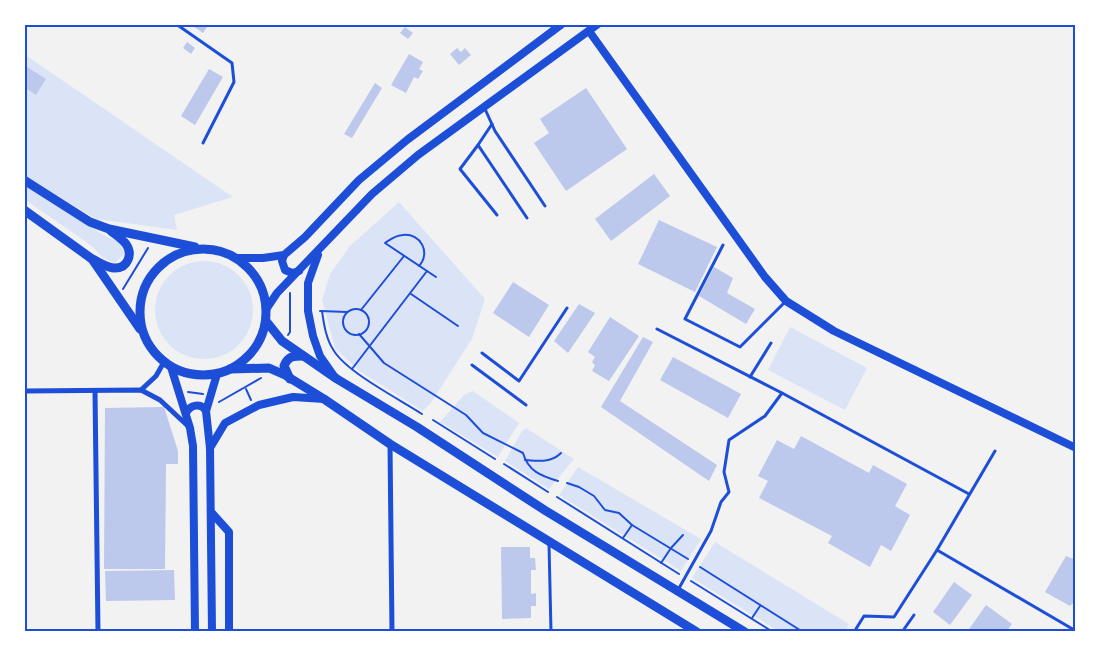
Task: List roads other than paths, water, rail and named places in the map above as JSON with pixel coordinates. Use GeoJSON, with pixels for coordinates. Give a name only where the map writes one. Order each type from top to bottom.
{"type":"FeatureCollection","features":[{"type":"Feature","properties":{"kind":"main road"},"geometry":{"type":"LineString","coordinates":[[299,271],[292,273],[285,270],[282,261],[284,255],[305,237],[359,180],[562,24]]}},
{"type":"Feature","properties":{"kind":"main road"},"geometry":{"type":"LineString","coordinates":[[267,308],[277,293],[320,251],[372,194],[418,155],[598,24]]}},
{"type":"Feature","properties":{"kind":"main road"},"geometry":{"type":"LineString","coordinates":[[589,30],[765,277],[786,301],[834,331],[1076,448]]}},
{"type":"Feature","properties":{"kind":"main road"},"geometry":{"type":"LineString","coordinates":[[24,180],[90,222],[109,229],[226,252],[238,258],[258,279],[264,293],[267,308],[263,333],[250,354],[230,369],[217,374],[185,373],[168,364],[153,350],[92,259]]}},
{"type":"Feature","properties":{"kind":"main road"},"geometry":{"type":"LineString","coordinates":[[24,210],[92,259],[111,268],[117,268],[128,262],[129,255],[126,244],[109,229]]}},
{"type":"Feature","properties":{"kind":"main road"},"geometry":{"type":"LineString","coordinates":[[144,336],[140,319],[140,302],[145,285],[154,270],[167,259],[183,251],[200,248]]}},
{"type":"Feature","properties":{"kind":"main road"},"geometry":{"type":"LineString","coordinates":[[320,251],[308,283],[309,310],[313,336],[320,356],[337,379]]}},
{"type":"Feature","properties":{"kind":"main road"},"geometry":{"type":"LineString","coordinates":[[238,258],[284,255]]}},
{"type":"Feature","properties":{"kind":"main road"},"geometry":{"type":"LineString","coordinates":[[266,321],[282,341],[337,379],[417,427],[546,511],[745,632]]}},
{"type":"Feature","properties":{"kind":"main road"},"geometry":{"type":"LineString","coordinates":[[290,379],[284,366],[287,360],[303,356]]}},
{"type":"Feature","properties":{"kind":"main road"},"geometry":{"type":"LineString","coordinates":[[168,364],[186,413],[193,446],[195,632]]}},
{"type":"Feature","properties":{"kind":"main road"},"geometry":{"type":"LineString","coordinates":[[230,369],[268,368],[290,379],[390,444],[697,632]]}},
{"type":"Feature","properties":{"kind":"main road"},"geometry":{"type":"LineString","coordinates":[[212,632],[210,448],[206,411],[217,374]]}},
{"type":"Feature","properties":{"kind":"main road"},"geometry":{"type":"LineString","coordinates":[[210,448],[225,423],[259,405],[293,397],[324,399]]}},
{"type":"Feature","properties":{"kind":"main road"},"geometry":{"type":"LineString","coordinates":[[186,413],[196,405],[203,407],[206,411]]}},
{"type":"Feature","properties":{"kind":"main road"},"geometry":{"type":"LineString","coordinates":[[211,512],[229,532],[229,632]]}},
{"type":"Feature","properties":{"kind":"street"},"geometry":{"type":"LineString","coordinates":[[141,390],[168,364]]}},
{"type":"Feature","properties":{"kind":"street"},"geometry":{"type":"LineString","coordinates":[[24,391],[141,390],[160,400],[190,428]]}},
{"type":"Feature","properties":{"kind":"street"},"geometry":{"type":"LineString","coordinates":[[94,391],[98,632]]}},
{"type":"Feature","properties":{"kind":"street"},"geometry":{"type":"LineString","coordinates":[[390,444],[392,632]]}},
{"type":"Feature","properties":{"kind":"lane"},"geometry":{"type":"LineString","coordinates":[[176,24],[232,63],[234,82],[203,143]]}},
{"type":"Feature","properties":{"kind":"lane"},"geometry":{"type":"LineString","coordinates":[[484,107],[492,124],[545,206]]}},
{"type":"Feature","properties":{"kind":"lane"},"geometry":{"type":"LineString","coordinates":[[492,124],[460,169],[496,215]]}},
{"type":"Feature","properties":{"kind":"lane"},"geometry":{"type":"LineString","coordinates":[[477,145],[527,218]]}},
{"type":"Feature","properties":{"kind":"lane"},"geometry":{"type":"LineString","coordinates":[[723,245],[685,319],[740,346],[786,301]]}},
{"type":"Feature","properties":{"kind":"lane"},"geometry":{"type":"LineString","coordinates":[[482,353],[519,381],[567,308]]}},
{"type":"Feature","properties":{"kind":"lane"},"geometry":{"type":"LineString","coordinates":[[657,329],[782,393],[969,494]]}},
{"type":"Feature","properties":{"kind":"lane"},"geometry":{"type":"LineString","coordinates":[[750,377],[771,344]]}},
{"type":"Feature","properties":{"kind":"lane"},"geometry":{"type":"LineString","coordinates":[[472,365],[526,405]]}},
{"type":"Feature","properties":{"kind":"lane"},"geometry":{"type":"LineString","coordinates":[[677,592],[711,531],[721,502],[729,492],[724,472],[729,440],[765,416],[782,393]]}},
{"type":"Feature","properties":{"kind":"lane"},"geometry":{"type":"LineString","coordinates":[[854,632],[864,616],[894,617],[937,550],[995,451]]}},
{"type":"Feature","properties":{"kind":"lane"},"geometry":{"type":"LineString","coordinates":[[549,542],[551,632]]}},
{"type":"Feature","properties":{"kind":"lane"},"geometry":{"type":"LineString","coordinates":[[937,550],[1076,631]]}},
{"type":"Feature","properties":{"kind":"lane"},"geometry":{"type":"LineString","coordinates":[[902,632],[914,615]]}}]}
